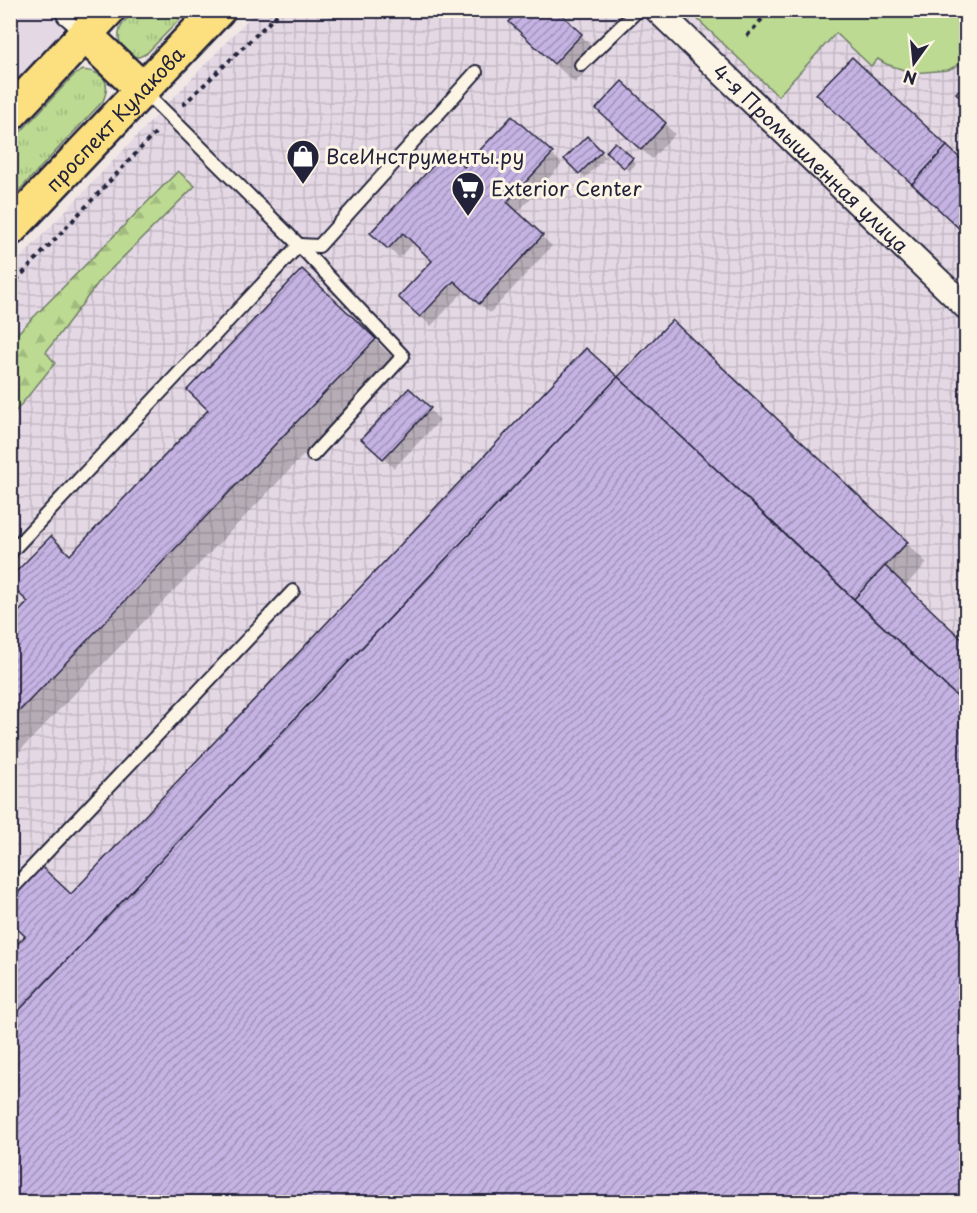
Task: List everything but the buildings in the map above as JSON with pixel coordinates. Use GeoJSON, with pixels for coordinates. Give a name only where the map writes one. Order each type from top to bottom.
{"type":"FeatureCollection","features":[{"type":"Feature","properties":{"kind":"main road"},"geometry":{"type":"LineString","coordinates":[[10,114],[108,10]]}},
{"type":"Feature","properties":{"kind":"main road","name":"проспект Кулакова"},"geometry":{"type":"LineString","coordinates":[[10,229],[218,10]]}},
{"type":"Feature","properties":{"kind":"main road"},"geometry":{"type":"LineString","coordinates":[[85,35],[142,89]]}},
{"type":"Feature","properties":{"kind":"street","name":"4-я Промышленная улица"},"geometry":{"type":"LineString","coordinates":[[657,10],[966,307]]}},
{"type":"Feature","properties":{"kind":"lane"},"geometry":{"type":"LineString","coordinates":[[61,10],[64,17],[85,35]]}},
{"type":"Feature","properties":{"kind":"lane"},"geometry":{"type":"LineString","coordinates":[[581,65],[638,10]]}},
{"type":"Feature","properties":{"kind":"lane"},"geometry":{"type":"LineString","coordinates":[[299,244],[319,246],[476,72]]}},
{"type":"Feature","properties":{"kind":"lane"},"geometry":{"type":"LineString","coordinates":[[142,89],[299,244],[403,356],[313,455]]}},
{"type":"Feature","properties":{"kind":"lane"},"geometry":{"type":"LineString","coordinates":[[10,553],[299,244]]}},
{"type":"Feature","properties":{"kind":"lane"},"geometry":{"type":"LineString","coordinates":[[10,891],[293,591]]}},
{"type":"Feature","properties":{"kind":"path"},"geometry":{"type":"LineString","coordinates":[[10,287],[171,117],[282,10]]}},
{"type":"Feature","properties":{"kind":"path"},"geometry":{"type":"LineString","coordinates":[[747,36],[770,10]]}},
{"type":"Feature","properties":{"kind":"shaded area"},"geometry":{"type":"Polygon","coordinates":[[[11,11],[86,11],[11,90],[11,11]]]}},
{"type":"Feature","properties":{"kind":"shaded area"},"geometry":{"type":"Polygon","coordinates":[[[256,11],[966,11],[966,1202],[11,1202],[10,269],[256,11]]]}},
{"type":"Feature","properties":{"kind":"green space"},"geometry":{"type":"Polygon","coordinates":[[[134,11],[188,11],[147,53],[138,57],[122,48],[119,38],[121,26],[134,11]]]}},
{"type":"Feature","properties":{"kind":"green space"},"geometry":{"type":"Polygon","coordinates":[[[689,11],[966,11],[966,61],[948,70],[913,73],[878,59],[871,66],[836,33],[778,96],[689,11]]]}},
{"type":"Feature","properties":{"kind":"green space"},"geometry":{"type":"Polygon","coordinates":[[[83,70],[96,73],[104,79],[106,94],[103,101],[11,199],[11,142],[74,75],[83,70]]]}},
{"type":"Feature","properties":{"kind":"green space"},"geometry":{"type":"Polygon","coordinates":[[[178,171],[195,186],[101,279],[46,352],[55,363],[11,417],[11,340],[178,171]]]}},
{"type":"Feature","properties":{"kind":"place","name":"ВсеИнструменты.ру"},"geometry":{"type":"Point","coordinates":[303,185]}},
{"type":"Feature","properties":{"kind":"place","name":"Exterior Center"},"geometry":{"type":"Point","coordinates":[468,217]}}]}
